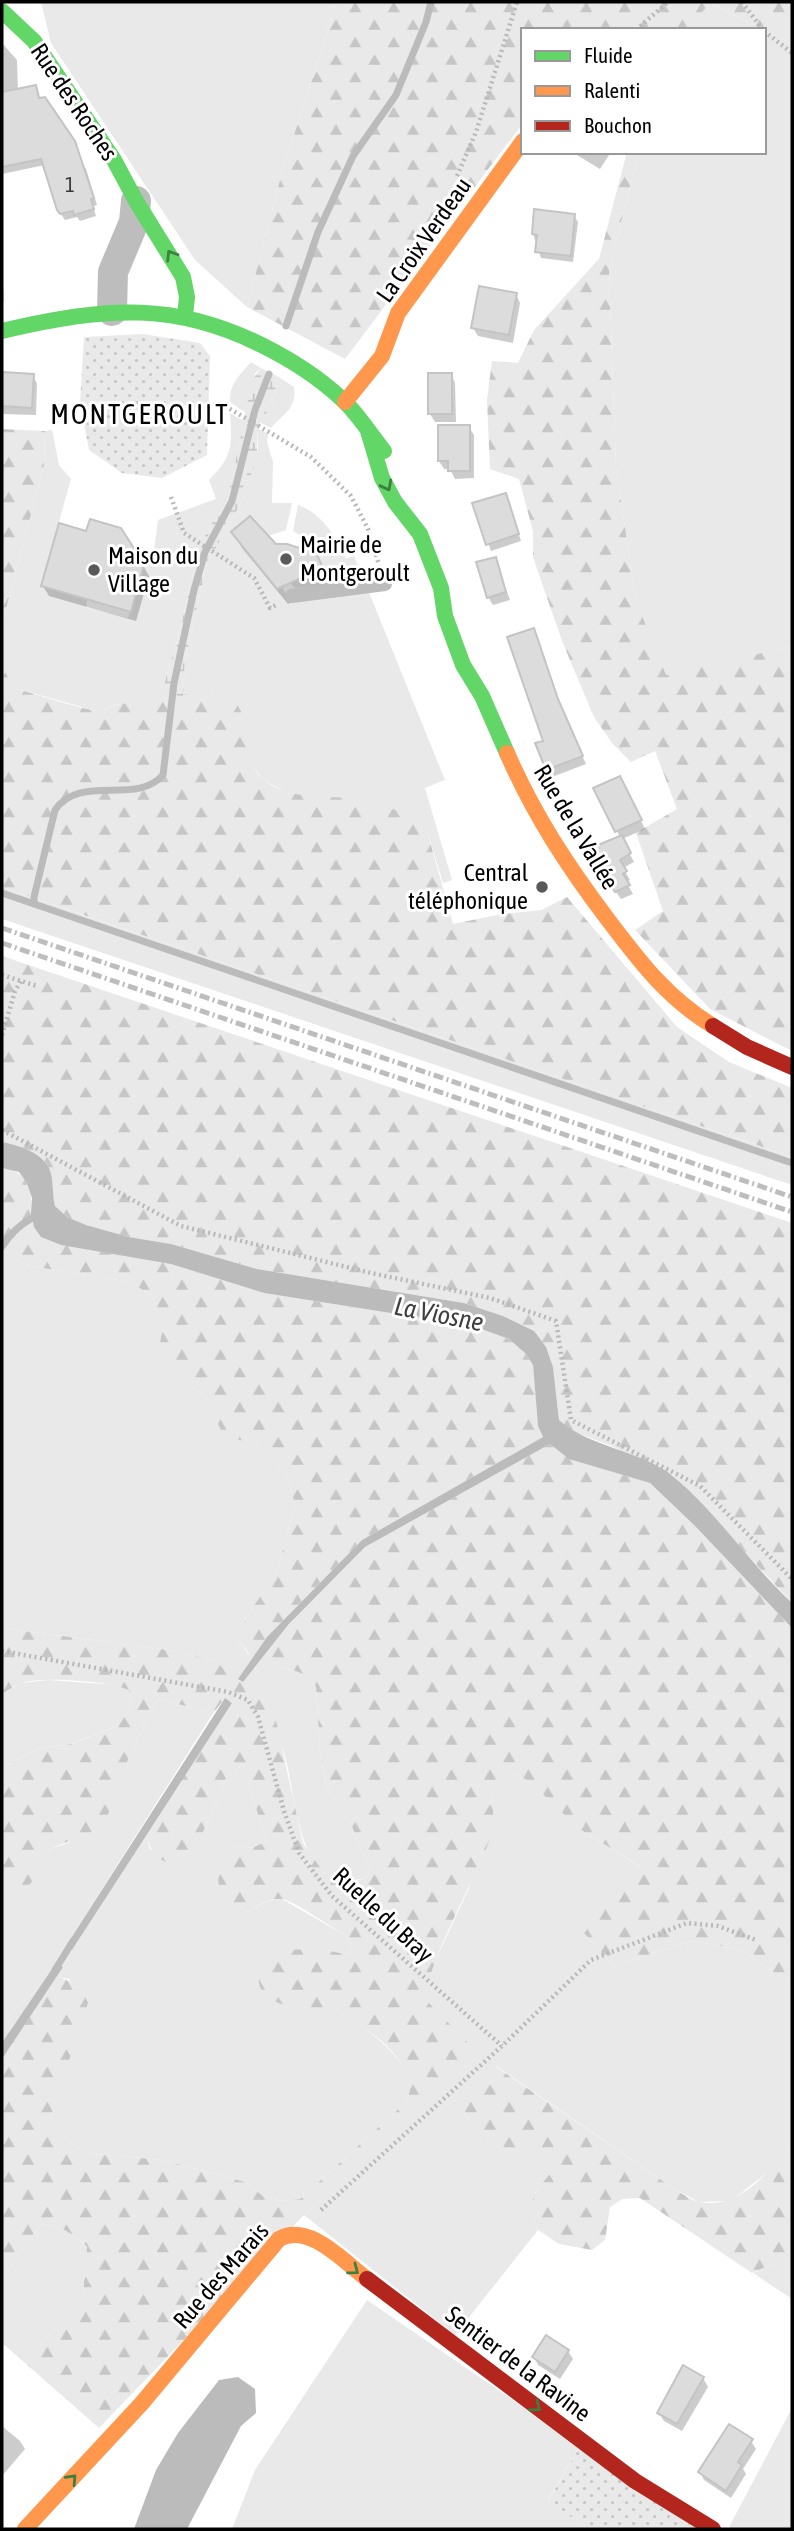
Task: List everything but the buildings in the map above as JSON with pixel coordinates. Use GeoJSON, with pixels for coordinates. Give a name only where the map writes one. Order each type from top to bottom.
{"type":"FeatureCollection","features":[{"type":"Feature","properties":{"kind":"street","name":"Rue des Roches"},"geometry":{"type":"LineString","coordinates":[[2,11],[34,41],[114,160],[183,277],[187,297],[185,316]]}},
{"type":"Feature","properties":{"kind":"street","name":"La Croix Verdeau"},"geometry":{"type":"LineString","coordinates":[[345,402],[372,372],[382,356],[398,313],[521,144]]}},
{"type":"Feature","properties":{"kind":"street"},"geometry":{"type":"LineString","coordinates":[[112,311],[113,272],[134,222],[136,201]]}},
{"type":"Feature","properties":{"kind":"street","name":"Rue de la Vallée"},"geometry":{"type":"LineString","coordinates":[[2,331],[62,318],[136,310],[185,316],[231,330],[271,349],[321,382],[345,402],[393,463]]}},
{"type":"Feature","properties":{"kind":"street","name":"Rue de la Vallée"},"geometry":{"type":"LineString","coordinates":[[368,431],[382,478],[395,502],[419,534],[435,570],[445,616],[463,665],[482,696],[533,809],[581,887],[651,976],[678,1000],[703,1020],[747,1047],[792,1067]]}},
{"type":"Feature","properties":{"kind":"street","name":"Rue de la Vallée"},"geometry":{"type":"LineString","coordinates":[[412,498],[419,534]]}},
{"type":"Feature","properties":{"kind":"street","name":"Rue des Marais"},"geometry":{"type":"LineString","coordinates":[[25,2529],[142,2403],[279,2239],[288,2233],[298,2232]]}},
{"type":"Feature","properties":{"kind":"street","name":"Sentier de la Ravine"},"geometry":{"type":"LineString","coordinates":[[298,2232],[326,2248],[635,2481],[713,2529]]}},
{"type":"Feature","properties":{"kind":"lane"},"geometry":{"type":"LineString","coordinates":[[292,596],[384,584]]}},
{"type":"Feature","properties":{"kind":"path"},"geometry":{"type":"LineString","coordinates":[[476,132],[517,2]]}},
{"type":"Feature","properties":{"kind":"path"},"geometry":{"type":"LineString","coordinates":[[638,28],[668,2]]}},
{"type":"Feature","properties":{"kind":"path"},"geometry":{"type":"LineString","coordinates":[[742,2],[762,28]]}},
{"type":"Feature","properties":{"kind":"path"},"geometry":{"type":"LineString","coordinates":[[766,32],[792,53]]}},
{"type":"Feature","properties":{"kind":"path"},"geometry":{"type":"LineString","coordinates":[[225,406],[311,457],[351,496],[368,529],[380,569]]}},
{"type":"Feature","properties":{"kind":"path"},"geometry":{"type":"LineString","coordinates":[[171,496],[184,533],[254,578],[270,608],[292,596]]}},
{"type":"Feature","properties":{"kind":"path"},"geometry":{"type":"LineString","coordinates":[[2,975],[37,986]]}},
{"type":"Feature","properties":{"kind":"path"},"geometry":{"type":"LineString","coordinates":[[2,1035],[15,991],[21,981]]}},
{"type":"Feature","properties":{"kind":"path"},"geometry":{"type":"LineString","coordinates":[[2,1130],[181,1226],[371,1273],[490,1298],[556,1321],[571,1420],[700,1486],[792,1579]]}},
{"type":"Feature","properties":{"kind":"path","name":"Ruelle du Bray"},"geometry":{"type":"LineString","coordinates":[[2,1651],[229,1692],[248,1700],[258,1717],[284,1811],[299,1853],[332,1896],[502,2046]]}},
{"type":"Feature","properties":{"kind":"path"},"geometry":{"type":"LineString","coordinates":[[502,2046],[591,1960],[687,1923],[718,1926],[756,1940]]}},
{"type":"Feature","properties":{"kind":"path","name":"Rue des Marais"},"geometry":{"type":"LineString","coordinates":[[298,2232],[502,2046]]}},
{"type":"Feature","properties":{"kind":"green space"},"geometry":{"type":"Polygon","coordinates":[[[41,2],[337,2],[282,172],[247,307],[195,260],[51,43],[41,2]]]}},
{"type":"Feature","properties":{"kind":"green space"},"geometry":{"type":"Polygon","coordinates":[[[337,2],[792,2],[792,44],[766,31],[766,28],[760,28],[710,3],[689,28],[521,28],[521,126],[345,359],[247,307],[282,172],[337,2]]]}},
{"type":"Feature","properties":{"kind":"green space"},"geometry":{"type":"Polygon","coordinates":[[[710,3],[760,28],[689,28],[710,3]]]}},
{"type":"Feature","properties":{"kind":"green space"},"geometry":{"type":"Polygon","coordinates":[[[766,31],[792,44],[792,661],[788,647],[665,676],[636,601],[616,468],[609,270],[638,154],[766,154],[766,31]]]}},
{"type":"Feature","properties":{"kind":"green space"},"geometry":{"type":"Polygon","coordinates":[[[626,154],[638,154],[609,270],[616,468],[636,601],[666,675],[788,647],[792,661],[792,1051],[710,1009],[635,930],[663,911],[636,833],[677,809],[655,751],[631,762],[612,743],[594,717],[562,641],[533,557],[533,531],[519,479],[490,469],[487,400],[492,361],[518,363],[534,330],[599,259],[626,154]]]}},
{"type":"Feature","properties":{"kind":"green space"},"geometry":{"type":"Polygon","coordinates":[[[143,334],[200,343],[210,356],[207,455],[162,478],[122,473],[89,450],[80,403],[84,337],[143,334]]]}},
{"type":"Feature","properties":{"kind":"green space"},"geometry":{"type":"Polygon","coordinates":[[[251,362],[261,368],[255,373],[246,413],[230,402],[230,396],[236,380],[251,362]]]}},
{"type":"Feature","properties":{"kind":"green space"},"geometry":{"type":"Polygon","coordinates":[[[261,368],[277,376],[273,403],[257,428],[257,458],[241,503],[207,564],[185,661],[183,696],[165,697],[165,681],[198,552],[211,523],[225,508],[252,380],[261,368]]]}},
{"type":"Feature","properties":{"kind":"green space"},"geometry":{"type":"Polygon","coordinates":[[[277,376],[294,387],[294,394],[291,406],[271,428],[259,422],[273,403],[277,376]]]}},
{"type":"Feature","properties":{"kind":"green space"},"geometry":{"type":"Polygon","coordinates":[[[230,413],[244,421],[228,498],[225,508],[211,523],[195,565],[165,681],[165,697],[115,705],[100,712],[14,688],[2,666],[2,624],[44,465],[45,431],[52,430],[59,465],[71,479],[41,586],[87,599],[86,607],[128,618],[144,564],[154,550],[158,520],[216,499],[209,480],[227,457],[231,434],[230,413]]]}},
{"type":"Feature","properties":{"kind":"green space"},"geometry":{"type":"Polygon","coordinates":[[[257,428],[268,434],[267,442],[273,462],[272,503],[292,503],[286,530],[268,536],[277,545],[287,544],[295,550],[306,545],[302,537],[293,531],[298,505],[307,509],[327,527],[346,559],[354,556],[365,582],[296,588],[290,583],[282,587],[287,596],[368,590],[445,780],[425,788],[452,880],[443,883],[426,827],[359,799],[307,797],[286,792],[263,780],[251,763],[240,708],[219,695],[183,696],[185,661],[207,564],[241,503],[258,449],[257,428]]]}},
{"type":"Feature","properties":{"kind":"green space"},"geometry":{"type":"Polygon","coordinates":[[[2,429],[45,431],[44,465],[2,624],[2,429]]]}},
{"type":"Feature","properties":{"kind":"green space"},"geometry":{"type":"Polygon","coordinates":[[[2,666],[14,688],[96,711],[141,700],[185,695],[212,694],[234,701],[244,721],[252,760],[265,781],[287,792],[376,803],[402,813],[426,827],[453,924],[502,914],[541,910],[567,897],[677,1027],[729,1062],[792,1088],[792,1157],[2,887],[2,666]]]}},
{"type":"Feature","properties":{"kind":"green space"},"geometry":{"type":"Polygon","coordinates":[[[2,887],[792,1157],[792,1185],[2,919],[2,887]]]}},
{"type":"Feature","properties":{"kind":"green space"},"geometry":{"type":"Polygon","coordinates":[[[2,956],[792,1223],[792,1603],[673,1475],[609,1445],[571,1431],[559,1420],[553,1367],[546,1347],[503,1316],[464,1303],[257,1269],[171,1244],[129,1237],[67,1217],[55,1206],[52,1177],[45,1162],[28,1150],[2,1142],[2,956]]]}},
{"type":"Feature","properties":{"kind":"green space"},"geometry":{"type":"Polygon","coordinates":[[[2,1168],[18,1173],[27,1183],[31,1196],[31,1213],[171,1264],[264,1293],[473,1326],[509,1339],[526,1354],[533,1365],[538,1426],[543,1437],[362,1540],[267,1637],[254,1656],[249,1654],[239,1640],[246,1617],[277,1572],[295,1503],[284,1471],[270,1454],[251,1443],[224,1436],[202,1393],[180,1380],[163,1362],[160,1342],[165,1320],[151,1296],[131,1282],[24,1265],[2,1249],[2,1168]]]}},
{"type":"Feature","properties":{"kind":"green space"},"geometry":{"type":"Polygon","coordinates":[[[2,1249],[24,1265],[131,1282],[151,1296],[166,1320],[160,1342],[180,1380],[202,1393],[224,1435],[251,1443],[270,1454],[284,1471],[295,1503],[277,1572],[246,1617],[239,1640],[248,1654],[254,1656],[238,1679],[212,1660],[169,1650],[2,1628],[2,1249]]]}},
{"type":"Feature","properties":{"kind":"green space"},"geometry":{"type":"Polygon","coordinates":[[[550,1444],[570,1459],[650,1483],[792,1628],[792,1986],[742,1950],[692,1941],[613,1966],[584,1933],[641,1867],[578,1828],[529,1781],[511,1772],[501,1778],[492,1790],[493,1822],[487,1848],[441,1947],[427,1989],[428,2002],[480,2055],[304,2215],[99,2428],[25,2363],[83,2295],[87,2247],[66,2231],[41,2224],[11,2266],[2,2274],[2,2059],[56,1977],[76,1985],[88,2003],[50,2118],[62,2136],[85,2153],[163,2160],[245,2182],[263,2196],[281,2201],[300,2199],[405,2103],[410,2086],[399,2060],[385,2044],[368,2031],[335,2015],[307,2011],[273,2001],[261,1990],[259,1973],[274,1951],[318,1948],[344,1954],[349,1952],[352,1945],[348,1937],[287,1900],[271,1900],[252,1910],[240,1911],[221,1899],[218,1870],[223,1858],[234,1846],[251,1848],[266,1842],[243,1764],[227,1776],[203,1832],[179,1865],[156,1856],[150,1846],[146,1833],[232,1703],[225,1698],[212,1715],[206,1711],[157,1699],[127,1762],[107,1817],[94,1831],[50,1849],[36,1877],[25,1890],[2,1890],[2,1768],[39,1748],[72,1744],[117,1726],[130,1709],[129,1690],[92,1682],[31,1681],[18,1684],[2,1694],[2,1628],[169,1650],[212,1660],[251,1687],[275,1716],[303,1843],[324,1873],[353,1882],[368,1877],[370,1869],[350,1822],[326,1785],[320,1751],[316,1687],[306,1675],[261,1658],[288,1625],[365,1547],[550,1444]]]}},
{"type":"Feature","properties":{"kind":"green space"},"geometry":{"type":"Polygon","coordinates":[[[261,1658],[306,1675],[316,1687],[320,1751],[326,1785],[350,1822],[370,1869],[368,1877],[344,1880],[326,1873],[313,1858],[303,1838],[280,1742],[251,1687],[243,1682],[261,1658]]]}},
{"type":"Feature","properties":{"kind":"green space"},"geometry":{"type":"Polygon","coordinates":[[[49,1680],[116,1685],[129,1690],[130,1709],[117,1726],[71,1744],[39,1748],[2,1768],[2,1694],[20,1683],[49,1680]]]}},
{"type":"Feature","properties":{"kind":"green space"},"geometry":{"type":"Polygon","coordinates":[[[157,1699],[206,1711],[212,1715],[66,1946],[73,1949],[146,1833],[150,1850],[203,1832],[227,1776],[243,1764],[266,1842],[251,1848],[234,1846],[247,1912],[267,1901],[282,1899],[348,1937],[352,1945],[349,1952],[344,1954],[318,1948],[308,2011],[335,2014],[369,2032],[391,2051],[411,2083],[410,2094],[405,2103],[300,2199],[281,2201],[263,2196],[245,2182],[163,2160],[85,2153],[62,2136],[50,2118],[60,2086],[70,1979],[56,1977],[63,1967],[56,1963],[40,1987],[2,2020],[2,1890],[25,1890],[36,1877],[50,1849],[68,1843],[127,1762],[157,1699]]]}},
{"type":"Feature","properties":{"kind":"green space"},"geometry":{"type":"Polygon","coordinates":[[[511,1772],[529,1781],[578,1828],[642,1868],[584,1933],[613,1966],[692,1941],[742,1950],[792,1986],[792,2143],[769,2171],[731,2201],[699,2202],[676,2190],[496,2066],[457,2100],[481,2141],[546,2157],[553,2166],[551,2175],[535,2192],[535,2222],[538,2230],[455,2335],[304,2215],[479,2055],[425,1996],[431,1970],[469,1888],[492,1807],[492,1788],[500,1777],[511,1772]]]}},
{"type":"Feature","properties":{"kind":"green space"},"geometry":{"type":"Polygon","coordinates":[[[40,1987],[2,2043],[2,2020],[40,1987]]]}},
{"type":"Feature","properties":{"kind":"green space"},"geometry":{"type":"Polygon","coordinates":[[[495,2066],[676,2190],[697,2201],[715,2203],[741,2194],[764,2176],[792,2143],[792,2246],[773,2264],[752,2273],[640,2198],[622,2199],[610,2207],[605,2240],[592,2250],[559,2244],[538,2230],[533,2210],[535,2195],[553,2166],[546,2157],[497,2151],[481,2141],[457,2100],[495,2066]]]}},
{"type":"Feature","properties":{"kind":"green space"},"geometry":{"type":"Polygon","coordinates":[[[41,2224],[67,2231],[87,2248],[83,2295],[25,2363],[2,2343],[2,2274],[11,2266],[41,2224]]]}},
{"type":"Feature","properties":{"kind":"green space"},"geometry":{"type":"Polygon","coordinates":[[[792,2246],[792,2299],[753,2273],[773,2264],[792,2246]]]}},
{"type":"Feature","properties":{"kind":"green space"},"geometry":{"type":"Polygon","coordinates":[[[367,2300],[580,2446],[548,2500],[589,2529],[232,2529],[255,2470],[367,2300]]]}},
{"type":"Feature","properties":{"kind":"green space"},"geometry":{"type":"Polygon","coordinates":[[[792,2408],[792,2529],[732,2529],[729,2527],[792,2408]]]}},
{"type":"Feature","properties":{"kind":"green space"},"geometry":{"type":"Polygon","coordinates":[[[580,2446],[697,2529],[589,2529],[548,2501],[580,2446]]]}},
{"type":"Feature","properties":{"kind":"water","name":"La Viosne"},"geometry":{"type":"Polygon","coordinates":[[[2,1142],[22,1147],[41,1158],[51,1172],[55,1206],[67,1217],[86,1225],[129,1237],[171,1244],[257,1269],[464,1303],[503,1316],[534,1331],[546,1347],[553,1367],[559,1420],[585,1437],[662,1468],[690,1491],[792,1603],[792,1628],[650,1483],[569,1459],[550,1444],[365,1547],[288,1625],[243,1682],[238,1679],[267,1637],[362,1540],[543,1437],[538,1426],[533,1365],[526,1354],[509,1339],[473,1326],[264,1293],[171,1264],[61,1245],[41,1237],[34,1227],[32,1198],[27,1183],[19,1172],[2,1168],[2,1142]]]}},
{"type":"Feature","properties":{"kind":"water"},"geometry":{"type":"Polygon","coordinates":[[[225,1698],[232,1703],[72,1950],[66,1946],[225,1698]]]}},
{"type":"Feature","properties":{"kind":"water"},"geometry":{"type":"Polygon","coordinates":[[[56,1963],[63,1967],[2,2059],[2,2043],[56,1963]]]}},
{"type":"Feature","properties":{"kind":"water"},"geometry":{"type":"Polygon","coordinates":[[[238,2377],[255,2389],[256,2413],[241,2426],[187,2529],[134,2529],[156,2470],[178,2433],[219,2380],[238,2377]]]}},
{"type":"Feature","properties":{"kind":"waterway"},"geometry":{"type":"LineString","coordinates":[[286,326],[318,232],[353,156],[396,95],[426,22],[431,2]]}},
{"type":"Feature","properties":{"kind":"waterway"},"geometry":{"type":"LineString","coordinates":[[34,904],[55,810],[66,799],[79,793],[138,788],[152,784],[163,775],[174,683],[194,590],[205,552],[232,501],[255,410],[269,374]]}},
{"type":"Feature","properties":{"kind":"waterway"},"geometry":{"type":"LineString","coordinates":[[2,893],[792,1163]]}},
{"type":"Feature","properties":{"kind":"waterway"},"geometry":{"type":"LineString","coordinates":[[2,1247],[18,1228],[40,1214]]}},
{"type":"Feature","properties":{"kind":"waterway"},"geometry":{"type":"LineString","coordinates":[[55,1970],[73,1941]]}},
{"type":"Feature","properties":{"kind":"railway"},"geometry":{"type":"LineString","coordinates":[[2,928],[792,1197]]}},
{"type":"Feature","properties":{"kind":"railway"},"geometry":{"type":"LineString","coordinates":[[2,943],[792,1212]]}},
{"type":"Feature","properties":{"kind":"traffic: fast"},"geometry":{"type":"LineString","coordinates":[[2,11],[34,41],[114,160],[183,277],[187,297],[185,316]]}},
{"type":"Feature","properties":{"kind":"traffic: fast"},"geometry":{"type":"LineString","coordinates":[[2,331],[109,313],[173,316],[206,323],[240,335],[275,352],[313,376],[348,405],[384,451]]}},
{"type":"Feature","properties":{"kind":"traffic: fast"},"geometry":{"type":"LineString","coordinates":[[368,431],[382,478],[395,502],[420,534],[441,588],[445,616],[463,665],[482,696],[507,753]]}},
{"type":"Feature","properties":{"kind":"traffic: slow"},"geometry":{"type":"LineString","coordinates":[[345,402],[382,356],[398,313],[521,144]]}},
{"type":"Feature","properties":{"kind":"traffic: slow"},"geometry":{"type":"LineString","coordinates":[[507,753],[553,840],[609,921],[668,992],[713,1026]]}},
{"type":"Feature","properties":{"kind":"traffic: slow"},"geometry":{"type":"LineString","coordinates":[[25,2529],[142,2403],[279,2239],[290,2235],[314,2240],[337,2254],[367,2279]]}},
{"type":"Feature","properties":{"kind":"traffic: jam"},"geometry":{"type":"LineString","coordinates":[[713,1026],[747,1047],[792,1067]]}},
{"type":"Feature","properties":{"kind":"traffic: jam"},"geometry":{"type":"LineString","coordinates":[[367,2279],[635,2481],[713,2529]]}},
{"type":"Feature","properties":{"kind":"place","name":"Mairie de Montgeroult"},"geometry":{"type":"Point","coordinates":[286,559]}},
{"type":"Feature","properties":{"kind":"place","name":"Maison du Village"},"geometry":{"type":"Point","coordinates":[94,570]}},
{"type":"Feature","properties":{"kind":"place","name":"Central téléphonique"},"geometry":{"type":"Point","coordinates":[542,887]}},
{"type":"Feature","properties":{"kind":"district","name":"MONTGEROULT"},"geometry":{"type":"Point","coordinates":[140,414]}}]}
